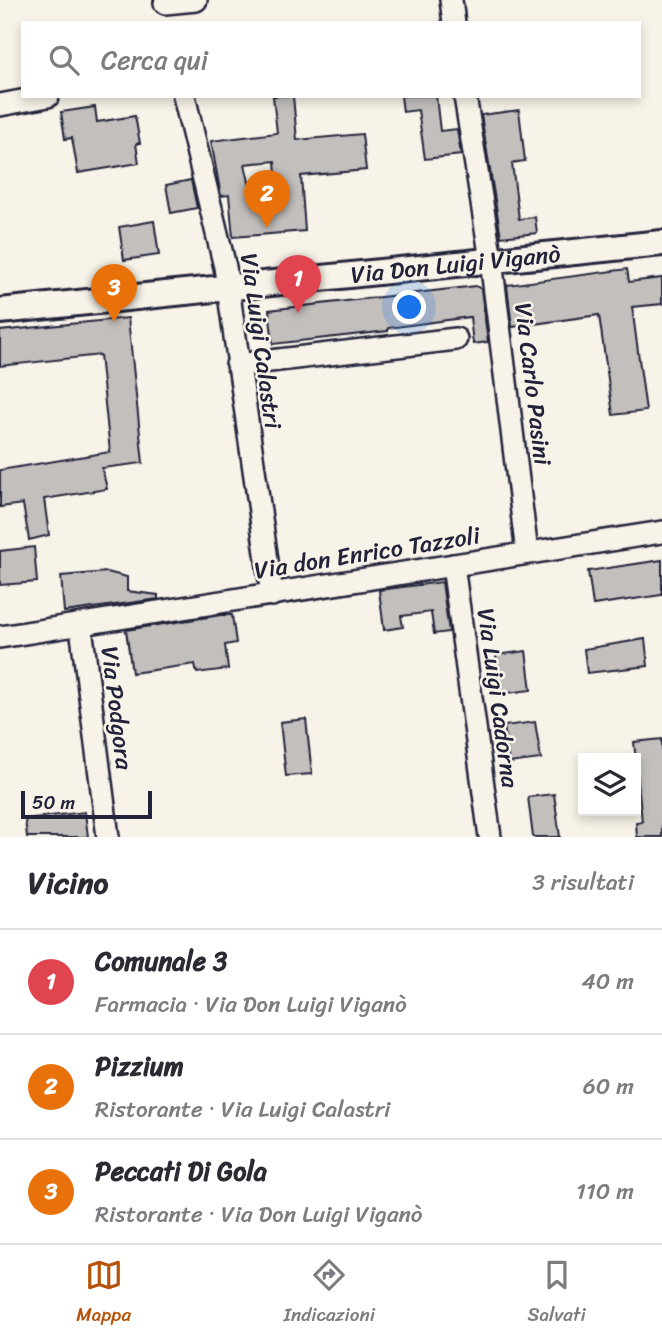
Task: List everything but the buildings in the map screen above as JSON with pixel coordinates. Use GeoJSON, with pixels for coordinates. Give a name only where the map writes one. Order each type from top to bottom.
{"type":"FeatureCollection","features":[{"type":"Feature","properties":{"kind":"street"},"geometry":{"type":"LineString","coordinates":[[166,9],[196,0]]}},
{"type":"Feature","properties":{"kind":"street"},"geometry":{"type":"LineString","coordinates":[[451,0],[454,21]]}},
{"type":"Feature","properties":{"kind":"street"},"geometry":{"type":"LineString","coordinates":[[0,105],[37,98]]}},
{"type":"Feature","properties":{"kind":"street","name":"Via Luigi Calastri"},"geometry":{"type":"LineString","coordinates":[[184,98],[228,288],[272,595]]}},
{"type":"Feature","properties":{"kind":"street","name":"Via Carlo Pasini"},"geometry":{"type":"LineString","coordinates":[[465,98],[491,260],[527,553]]}},
{"type":"Feature","properties":{"kind":"street","name":"Via Don Luigi Viganò"},"geometry":{"type":"LineString","coordinates":[[0,311],[662,243]]}},
{"type":"Feature","properties":{"kind":"street"},"geometry":{"type":"LineString","coordinates":[[237,365],[456,339]]}},
{"type":"Feature","properties":{"kind":"street","name":"Via don Enrico Tazzoli"},"geometry":{"type":"LineString","coordinates":[[0,637],[81,627],[662,532]]}},
{"type":"Feature","properties":{"kind":"street","name":"Via Luigi Cadorna"},"geometry":{"type":"LineString","coordinates":[[453,565],[490,837]]}},
{"type":"Feature","properties":{"kind":"street","name":"Via Podgora"},"geometry":{"type":"LineString","coordinates":[[81,627],[108,837]]}},
{"type":"Feature","properties":{"kind":"place","name":"Pizzium"},"geometry":{"type":"Point","coordinates":[267,228]}},
{"type":"Feature","properties":{"kind":"place","name":"Comunale 3"},"geometry":{"type":"Point","coordinates":[298,313]}},
{"type":"Feature","properties":{"kind":"place","name":"Peccati Di Gola"},"geometry":{"type":"Point","coordinates":[114,322]}}]}
